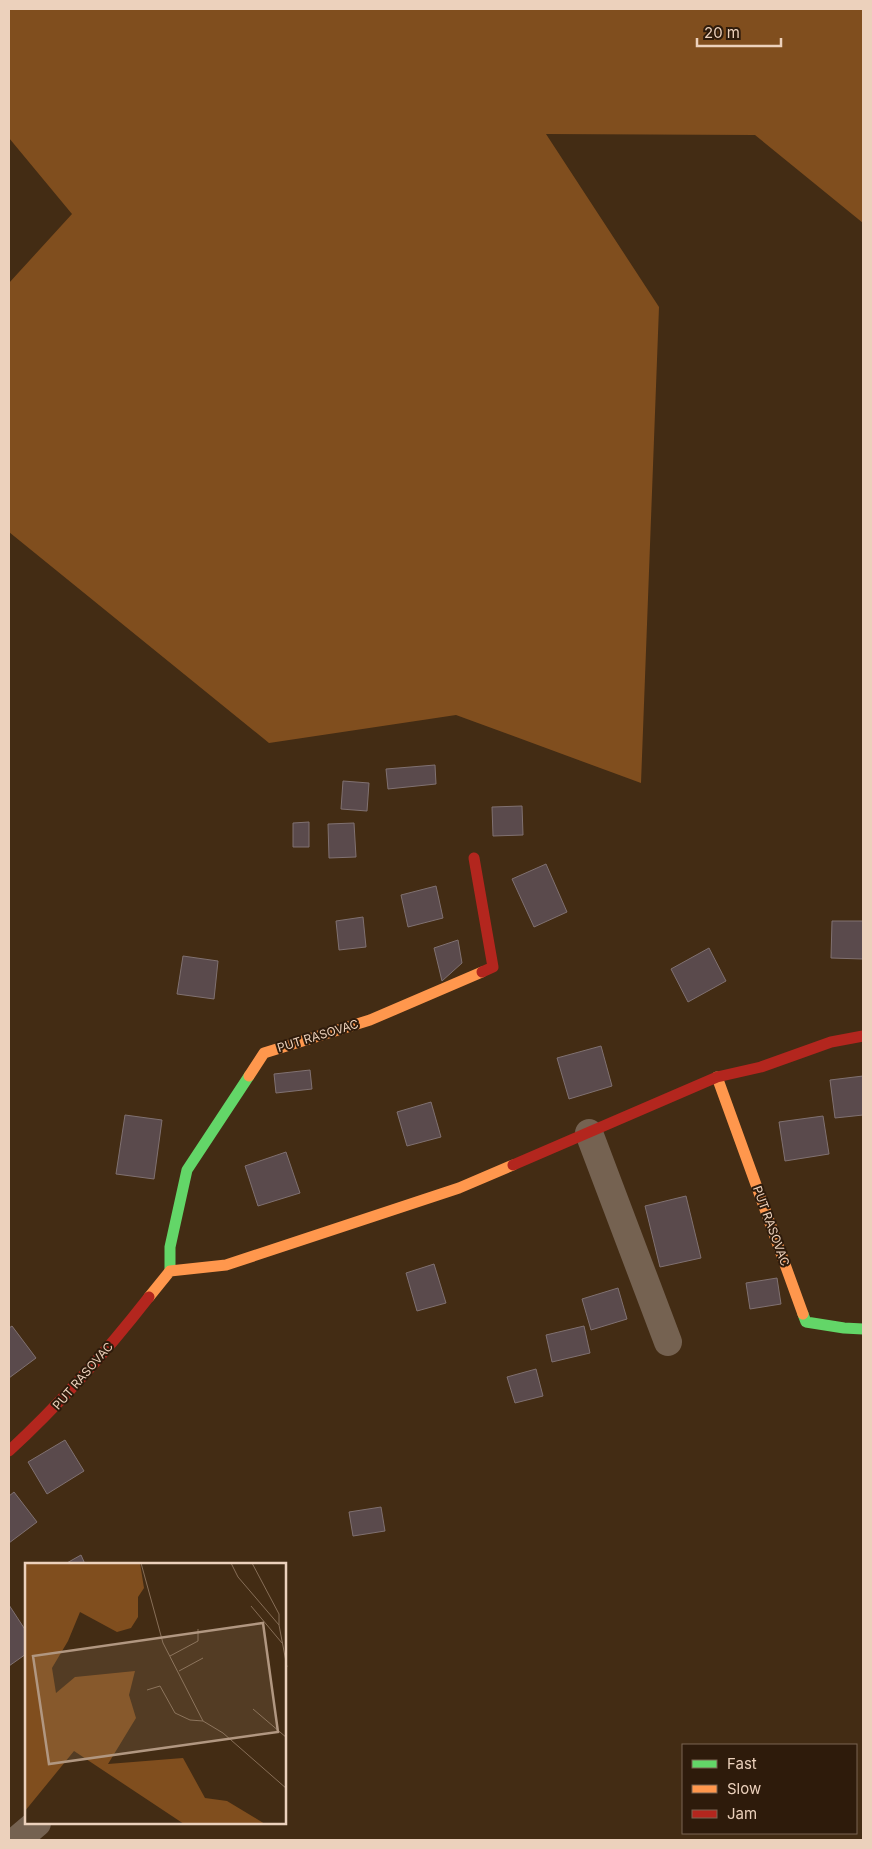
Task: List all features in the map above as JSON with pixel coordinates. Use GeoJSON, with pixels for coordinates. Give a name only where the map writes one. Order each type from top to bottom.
{"type":"FeatureCollection","features":[{"type":"Feature","properties":{"kind":"street","name":"PUT RASOVAC"},"geometry":{"type":"LineString","coordinates":[[9,1451],[48,1415],[117,1338],[170,1271],[170,1247],[187,1170],[264,1053],[370,1020],[493,967],[474,858]]}},
{"type":"Feature","properties":{"kind":"street"},"geometry":{"type":"LineString","coordinates":[[170,1271],[226,1265],[459,1188],[717,1077],[761,1067],[831,1042],[863,1036]]}},
{"type":"Feature","properties":{"kind":"street","name":"PUT RASOVAC"},"geometry":{"type":"LineString","coordinates":[[717,1077],[806,1322],[863,1329]]}},
{"type":"Feature","properties":{"kind":"street"},"geometry":{"type":"LineString","coordinates":[[588,1133],[668,1342]]}},
{"type":"Feature","properties":{"kind":"street"},"geometry":{"type":"LineString","coordinates":[[17,1840],[36,1824]]}},
{"type":"Feature","properties":{"kind":"shaded area"},"geometry":{"type":"Polygon","coordinates":[[[9,9],[863,9],[863,223],[755,135],[546,134],[659,307],[641,783],[456,715],[269,743],[9,532],[9,283],[72,214],[9,138],[9,9]]]}},
{"type":"Feature","properties":{"kind":"building"},"geometry":{"type":"Polygon","coordinates":[[[435,765],[436,784],[388,789],[386,769],[435,765]]]}},
{"type":"Feature","properties":{"kind":"building"},"geometry":{"type":"Polygon","coordinates":[[[343,781],[369,783],[367,811],[341,809],[343,781]]]}},
{"type":"Feature","properties":{"kind":"building"},"geometry":{"type":"Polygon","coordinates":[[[522,806],[523,835],[493,836],[492,807],[522,806]]]}},
{"type":"Feature","properties":{"kind":"building"},"geometry":{"type":"Polygon","coordinates":[[[309,822],[309,847],[293,847],[293,823],[309,822]]]}},
{"type":"Feature","properties":{"kind":"building"},"geometry":{"type":"Polygon","coordinates":[[[354,823],[356,857],[329,858],[328,824],[354,823]]]}},
{"type":"Feature","properties":{"kind":"building"},"geometry":{"type":"Polygon","coordinates":[[[546,864],[567,912],[534,927],[512,879],[546,864]]]}},
{"type":"Feature","properties":{"kind":"building"},"geometry":{"type":"Polygon","coordinates":[[[436,886],[443,918],[408,927],[401,895],[436,886]]]}},
{"type":"Feature","properties":{"kind":"building"},"geometry":{"type":"Polygon","coordinates":[[[363,917],[366,947],[339,950],[336,921],[363,917]]]}},
{"type":"Feature","properties":{"kind":"building"},"geometry":{"type":"Polygon","coordinates":[[[832,921],[863,921],[863,959],[831,958],[832,921]]]}},
{"type":"Feature","properties":{"kind":"building"},"geometry":{"type":"Polygon","coordinates":[[[458,940],[462,963],[442,981],[434,948],[458,940]]]}},
{"type":"Feature","properties":{"kind":"building"},"geometry":{"type":"Polygon","coordinates":[[[709,948],[726,981],[688,1002],[671,969],[709,948]]]}},
{"type":"Feature","properties":{"kind":"building"},"geometry":{"type":"Polygon","coordinates":[[[183,956],[218,961],[214,999],[177,994],[183,956]]]}},
{"type":"Feature","properties":{"kind":"building"},"geometry":{"type":"Polygon","coordinates":[[[601,1046],[612,1086],[569,1099],[557,1058],[601,1046]]]}},
{"type":"Feature","properties":{"kind":"building"},"geometry":{"type":"Polygon","coordinates":[[[310,1070],[312,1089],[276,1093],[274,1074],[310,1070]]]}},
{"type":"Feature","properties":{"kind":"building"},"geometry":{"type":"Polygon","coordinates":[[[863,1076],[863,1115],[835,1118],[830,1080],[863,1076]]]}},
{"type":"Feature","properties":{"kind":"building"},"geometry":{"type":"Polygon","coordinates":[[[431,1102],[441,1137],[407,1146],[397,1112],[431,1102]]]}},
{"type":"Feature","properties":{"kind":"building"},"geometry":{"type":"Polygon","coordinates":[[[125,1115],[162,1120],[154,1179],[116,1174],[125,1115]]]}},
{"type":"Feature","properties":{"kind":"building"},"geometry":{"type":"Polygon","coordinates":[[[823,1116],[829,1154],[785,1161],[779,1122],[823,1116]]]}},
{"type":"Feature","properties":{"kind":"building"},"geometry":{"type":"Polygon","coordinates":[[[286,1152],[300,1193],[258,1206],[245,1166],[286,1152]]]}},
{"type":"Feature","properties":{"kind":"building"},"geometry":{"type":"Polygon","coordinates":[[[686,1196],[701,1258],[660,1267],[645,1206],[686,1196]]]}},
{"type":"Feature","properties":{"kind":"building"},"geometry":{"type":"Polygon","coordinates":[[[434,1264],[446,1303],[417,1311],[406,1273],[434,1264]]]}},
{"type":"Feature","properties":{"kind":"building"},"geometry":{"type":"Polygon","coordinates":[[[777,1278],[781,1304],[750,1309],[746,1283],[777,1278]]]}},
{"type":"Feature","properties":{"kind":"building"},"geometry":{"type":"Polygon","coordinates":[[[618,1288],[627,1319],[591,1330],[582,1299],[618,1288]]]}},
{"type":"Feature","properties":{"kind":"building"},"geometry":{"type":"Polygon","coordinates":[[[12,1326],[36,1358],[9,1378],[9,1328],[12,1326]]]}},
{"type":"Feature","properties":{"kind":"building"},"geometry":{"type":"Polygon","coordinates":[[[584,1326],[590,1353],[552,1362],[546,1335],[584,1326]]]}},
{"type":"Feature","properties":{"kind":"building"},"geometry":{"type":"Polygon","coordinates":[[[536,1369],[543,1396],[515,1403],[507,1377],[536,1369]]]}},
{"type":"Feature","properties":{"kind":"building"},"geometry":{"type":"Polygon","coordinates":[[[65,1440],[84,1471],[47,1494],[28,1462],[65,1440]]]}},
{"type":"Feature","properties":{"kind":"building"},"geometry":{"type":"Polygon","coordinates":[[[14,1492],[37,1522],[9,1543],[9,1496],[14,1492]]]}},
{"type":"Feature","properties":{"kind":"building"},"geometry":{"type":"Polygon","coordinates":[[[381,1507],[385,1531],[353,1536],[349,1512],[381,1507]]]}},
{"type":"Feature","properties":{"kind":"building"},"geometry":{"type":"Polygon","coordinates":[[[81,1555],[85,1563],[67,1563],[81,1555]]]}},
{"type":"Feature","properties":{"kind":"building"},"geometry":{"type":"Polygon","coordinates":[[[9,1605],[25,1629],[25,1655],[9,1666],[9,1605]]]}},
{"type":"Feature","properties":{"kind":"traffic: fast"},"geometry":{"type":"LineString","coordinates":[[170,1271],[170,1247],[187,1170],[249,1076]]}},
{"type":"Feature","properties":{"kind":"traffic: fast"},"geometry":{"type":"LineString","coordinates":[[803,1314],[806,1322],[863,1329]]}},
{"type":"Feature","properties":{"kind":"traffic: slow"},"geometry":{"type":"LineString","coordinates":[[249,1076],[264,1053],[370,1020],[482,972]]}},
{"type":"Feature","properties":{"kind":"traffic: slow"},"geometry":{"type":"LineString","coordinates":[[717,1077],[803,1314]]}},
{"type":"Feature","properties":{"kind":"traffic: slow"},"geometry":{"type":"LineString","coordinates":[[149,1297],[170,1271],[226,1265],[459,1188],[513,1165]]}},
{"type":"Feature","properties":{"kind":"traffic: jam"},"geometry":{"type":"LineString","coordinates":[[474,858],[493,967],[482,972]]}},
{"type":"Feature","properties":{"kind":"traffic: jam"},"geometry":{"type":"LineString","coordinates":[[513,1165],[717,1077],[761,1067],[831,1042],[863,1036]]}},
{"type":"Feature","properties":{"kind":"traffic: jam"},"geometry":{"type":"LineString","coordinates":[[9,1451],[82,1377],[149,1297]]}}]}
